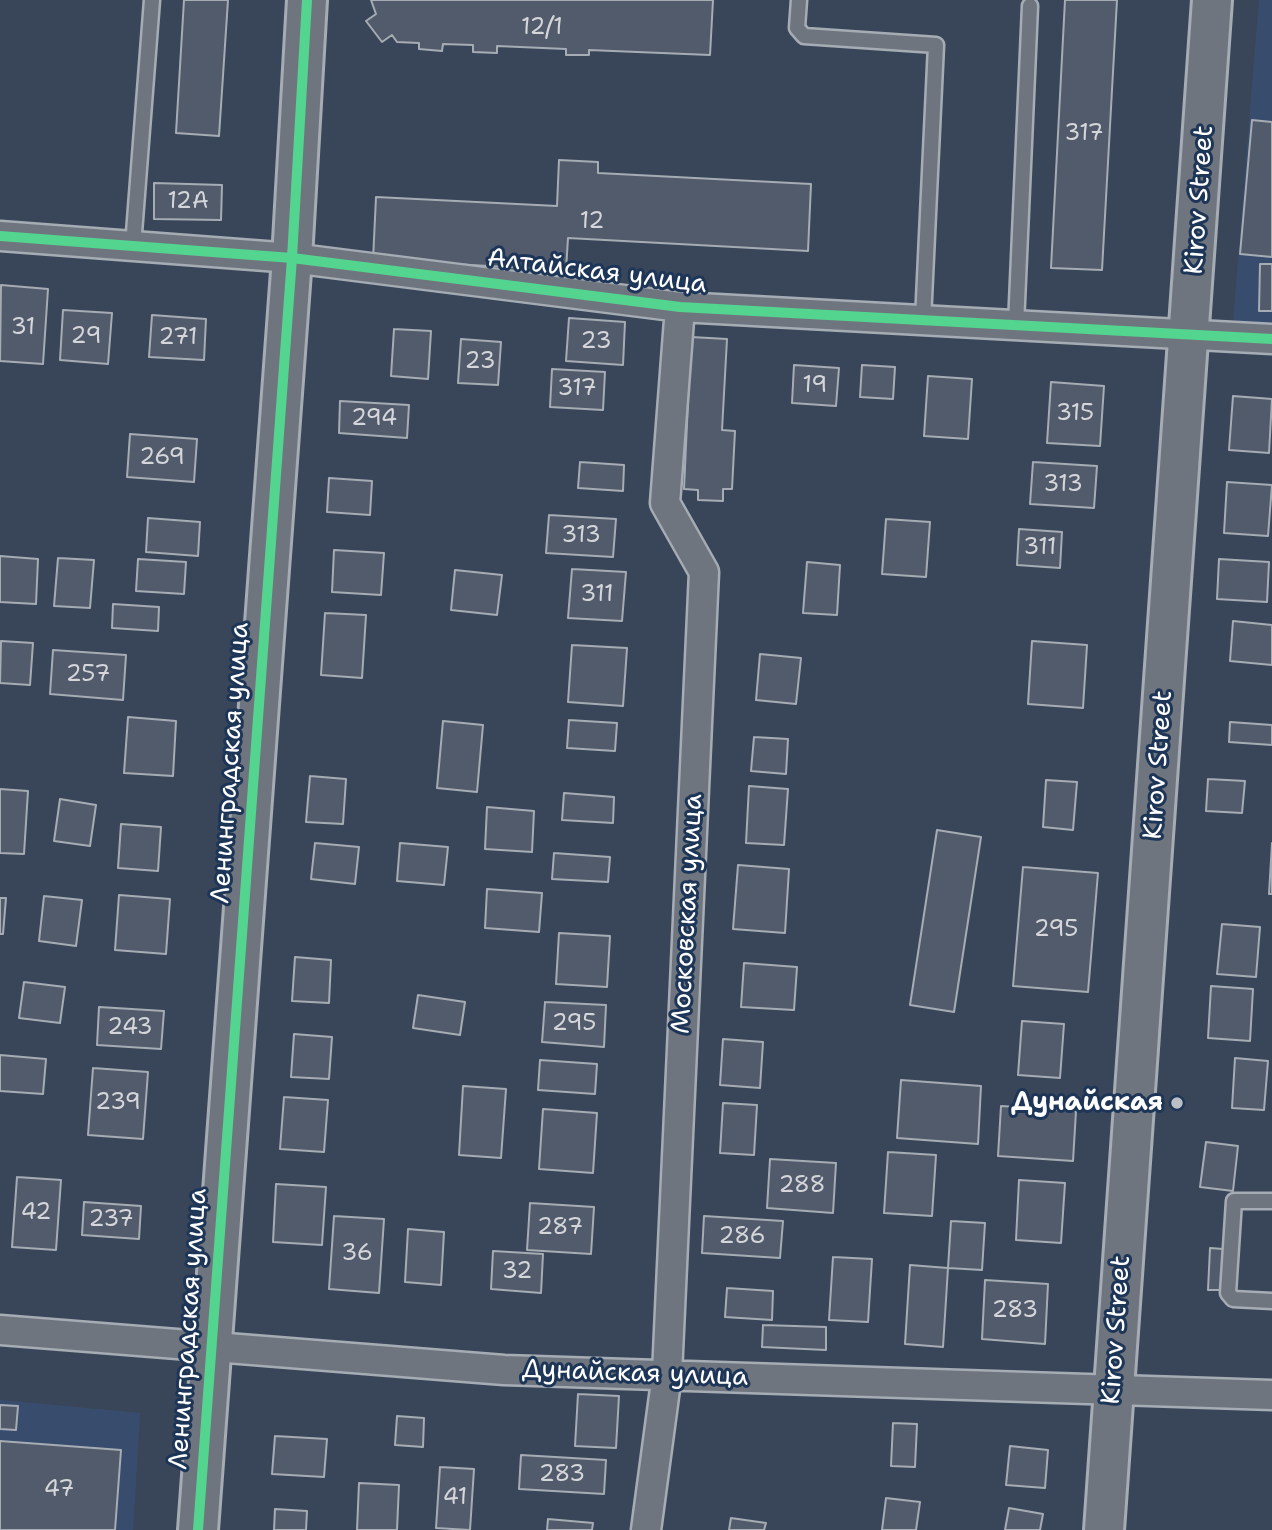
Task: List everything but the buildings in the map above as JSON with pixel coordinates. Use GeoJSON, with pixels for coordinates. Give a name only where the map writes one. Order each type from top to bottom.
{"type":"FeatureCollection","features":[{"type":"Feature","properties":{"kind":"street","name":"Ленинградская улица"},"geometry":{"type":"LineString","coordinates":[[198,1530],[292,258],[307,0]]}},
{"type":"Feature","properties":{"kind":"street","name":"Kirov Street"},"geometry":{"type":"LineString","coordinates":[[1104,1530],[1112,1389],[1191,334],[1212,0]]}},
{"type":"Feature","properties":{"kind":"street","name":"Алтайская улица"},"geometry":{"type":"LineString","coordinates":[[0,236],[292,258],[680,307],[1272,340]]}},
{"type":"Feature","properties":{"kind":"street","name":"Московская улица"},"geometry":{"type":"LineString","coordinates":[[646,1530],[667,1374],[704,572],[665,503],[680,307]]}},
{"type":"Feature","properties":{"kind":"street","name":"Дунайская улица"},"geometry":{"type":"LineString","coordinates":[[0,1330],[210,1349],[504,1370],[1272,1395]]}},
{"type":"Feature","properties":{"kind":"lane"},"geometry":{"type":"LineString","coordinates":[[133,246],[152,0]]}},
{"type":"Feature","properties":{"kind":"lane"},"geometry":{"type":"LineString","coordinates":[[799,0],[797,28],[804,36],[936,45],[923,320]]}},
{"type":"Feature","properties":{"kind":"lane"},"geometry":{"type":"LineString","coordinates":[[1016,325],[1030,6]]}},
{"type":"Feature","properties":{"kind":"lane"},"geometry":{"type":"LineString","coordinates":[[1272,1201],[1234,1200],[1228,1293],[1233,1299],[1272,1301]]}},
{"type":"Feature","properties":{"kind":"shaded area"},"geometry":{"type":"Polygon","coordinates":[[[1259,0],[1272,0],[1272,323],[1233,324],[1259,0]]]}},
{"type":"Feature","properties":{"kind":"shaded area"},"geometry":{"type":"Polygon","coordinates":[[[0,1400],[140,1413],[133,1530],[0,1530],[0,1400]]]}},
{"type":"Feature","properties":{"kind":"cycle path"},"geometry":{"type":"LineString","coordinates":[[198,1530],[292,258],[307,0]]}},
{"type":"Feature","properties":{"kind":"cycle path"},"geometry":{"type":"LineString","coordinates":[[0,236],[292,258],[680,307],[1272,339]]}},
{"type":"Feature","properties":{"kind":"place","name":"Дунайская"},"geometry":{"type":"Point","coordinates":[1177,1103]}}]}
